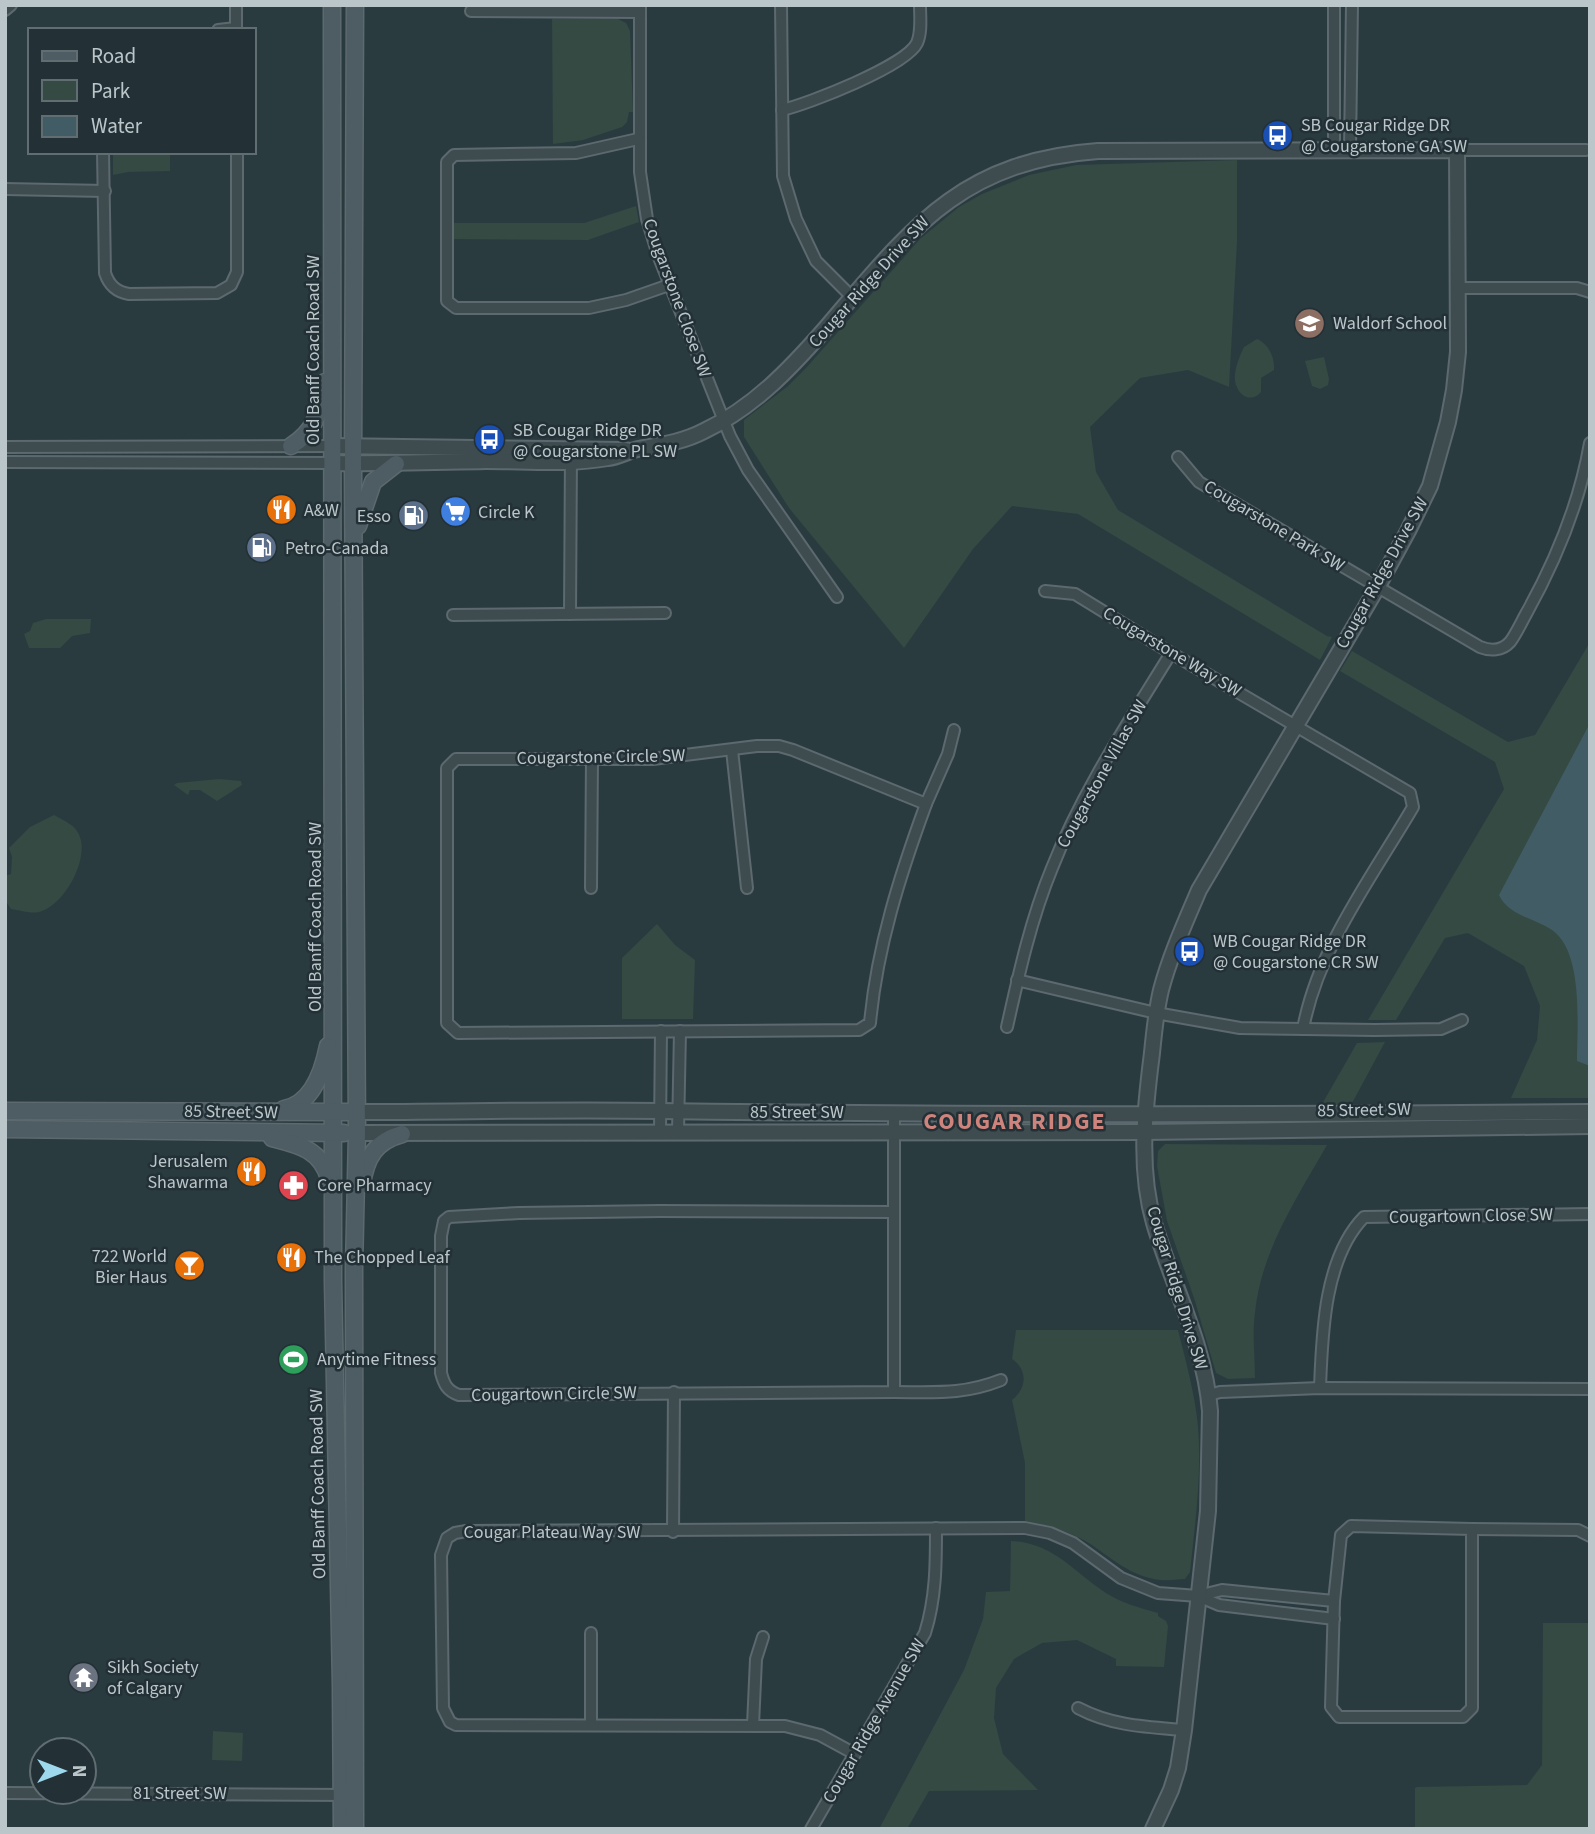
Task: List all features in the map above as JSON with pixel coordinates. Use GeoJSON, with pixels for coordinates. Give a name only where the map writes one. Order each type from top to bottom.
{"type":"FeatureCollection","features":[{"type":"Feature","properties":{"kind":"main road","name":"Old Banff Coach Road SW"},"geometry":{"type":"LineString","coordinates":[[332,5],[333,1194],[348,1795],[355,1829]]}},
{"type":"Feature","properties":{"kind":"main road","name":"Old Banff Coach Road SW"},"geometry":{"type":"LineString","coordinates":[[342,1829],[348,1795],[356,1133],[353,464],[355,5]]}},
{"type":"Feature","properties":{"kind":"main road"},"geometry":{"type":"LineString","coordinates":[[291,446],[308,433],[314,424],[332,349]]}},
{"type":"Feature","properties":{"kind":"main road"},"geometry":{"type":"LineString","coordinates":[[354,541],[373,482],[396,464]]}},
{"type":"Feature","properties":{"kind":"main road"},"geometry":{"type":"LineString","coordinates":[[274,1111],[299,1104],[314,1086],[327,1053],[334,1010]]}},
{"type":"Feature","properties":{"kind":"main road","name":"85 Street SW"},"geometry":{"type":"LineString","coordinates":[[5,1111],[356,1112]]}},
{"type":"Feature","properties":{"kind":"main road","name":"85 Street SW"},"geometry":{"type":"LineString","coordinates":[[5,1129],[356,1133]]}},
{"type":"Feature","properties":{"kind":"main road"},"geometry":{"type":"LineString","coordinates":[[249,1132],[290,1143],[315,1154],[325,1166],[333,1194]]}},
{"type":"Feature","properties":{"kind":"main road"},"geometry":{"type":"LineString","coordinates":[[354,1235],[364,1173],[371,1153],[381,1142],[402,1134]]}},
{"type":"Feature","properties":{"kind":"street"},"geometry":{"type":"LineString","coordinates":[[236,5],[236,28]]}},
{"type":"Feature","properties":{"kind":"street"},"geometry":{"type":"LineString","coordinates":[[781,5],[783,176],[796,219],[816,261],[852,297]]}},
{"type":"Feature","properties":{"kind":"street"},"geometry":{"type":"LineString","coordinates":[[782,110],[822,99],[908,54],[919,37],[920,5]]}},
{"type":"Feature","properties":{"kind":"street"},"geometry":{"type":"LineString","coordinates":[[1334,5],[1334,149]]}},
{"type":"Feature","properties":{"kind":"street"},"geometry":{"type":"LineString","coordinates":[[1350,149],[1352,5]]}},
{"type":"Feature","properties":{"kind":"street"},"geometry":{"type":"LineString","coordinates":[[471,11],[640,9]]}},
{"type":"Feature","properties":{"kind":"street","name":"Cougarstone Close SW"},"geometry":{"type":"LineString","coordinates":[[640,9],[638,139],[641,190],[647,219],[668,285],[722,421],[748,470],[837,597]]}},
{"type":"Feature","properties":{"kind":"street"},"geometry":{"type":"LineString","coordinates":[[638,139],[576,153],[454,155],[447,162],[447,301],[456,308],[589,308],[626,300],[668,285]]}},
{"type":"Feature","properties":{"kind":"street"},"geometry":{"type":"LineString","coordinates":[[1457,150],[1586,150]]}},
{"type":"Feature","properties":{"kind":"street","name":"Cougar Ridge Drive SW"},"geometry":{"type":"LineString","coordinates":[[332,446],[571,455],[606,459],[685,440],[722,421],[772,387],[898,244],[925,218],[954,196],[1020,164],[1069,153],[1098,151],[1457,150],[1458,352],[1454,390],[1442,447],[1430,486],[1377,588],[1199,890],[1178,939],[1156,1013],[1144,1113],[1153,1218],[1162,1251],[1189,1320],[1209,1395],[1210,1484],[1178,1768],[1153,1829]]}},
{"type":"Feature","properties":{"kind":"street"},"geometry":{"type":"LineString","coordinates":[[103,154],[104,264],[111,285],[129,294],[216,293],[231,285],[237,272],[237,154]]}},
{"type":"Feature","properties":{"kind":"street"},"geometry":{"type":"LineString","coordinates":[[5,189],[104,191]]}},
{"type":"Feature","properties":{"kind":"street"},"geometry":{"type":"LineString","coordinates":[[1458,288],[1577,288],[1590,292]]}},
{"type":"Feature","properties":{"kind":"street","name":"Cougarstone Park SW"},"geometry":{"type":"LineString","coordinates":[[1178,457],[1199,482],[1480,647],[1495,650],[1509,643],[1555,555],[1571,512],[1590,443]]}},
{"type":"Feature","properties":{"kind":"street"},"geometry":{"type":"LineString","coordinates":[[5,447],[332,446]]}},
{"type":"Feature","properties":{"kind":"street"},"geometry":{"type":"LineString","coordinates":[[109,447],[109,461]]}},
{"type":"Feature","properties":{"kind":"street"},"geometry":{"type":"LineString","coordinates":[[216,447],[216,463]]}},
{"type":"Feature","properties":{"kind":"street","name":"Cougar Ridge Drive SW"},"geometry":{"type":"LineString","coordinates":[[332,463],[396,464],[490,454]]}},
{"type":"Feature","properties":{"kind":"street"},"geometry":{"type":"LineString","coordinates":[[570,614],[571,455]]}},
{"type":"Feature","properties":{"kind":"street"},"geometry":{"type":"LineString","coordinates":[[5,462],[332,463]]}},
{"type":"Feature","properties":{"kind":"street","name":"Cougarstone Way SW"},"geometry":{"type":"LineString","coordinates":[[1045,591],[1075,594],[1410,793],[1413,807],[1340,929],[1320,970],[1308,1002],[1303,1029]]}},
{"type":"Feature","properties":{"kind":"street"},"geometry":{"type":"LineString","coordinates":[[453,615],[666,613]]}},
{"type":"Feature","properties":{"kind":"street","name":"Cougarstone Villas SW"},"geometry":{"type":"LineString","coordinates":[[1007,1027],[1036,911],[1067,832],[1171,653]]}},
{"type":"Feature","properties":{"kind":"street"},"geometry":{"type":"LineString","coordinates":[[926,804],[948,754],[954,730]]}},
{"type":"Feature","properties":{"kind":"street","name":"Cougarstone Circle SW"},"geometry":{"type":"LineString","coordinates":[[757,746],[779,746],[926,804],[892,908],[873,990],[870,1023],[859,1030],[458,1033],[447,1023],[447,768],[456,759],[670,758],[757,746]]}},
{"type":"Feature","properties":{"kind":"street"},"geometry":{"type":"LineString","coordinates":[[732,750],[747,888]]}},
{"type":"Feature","properties":{"kind":"street"},"geometry":{"type":"LineString","coordinates":[[591,888],[592,760]]}},
{"type":"Feature","properties":{"kind":"street"},"geometry":{"type":"LineString","coordinates":[[1017,980],[1156,1013],[1240,1028],[1441,1028],[1461,1020]]}},
{"type":"Feature","properties":{"kind":"street"},"geometry":{"type":"LineString","coordinates":[[660,1131],[661,1031]]}},
{"type":"Feature","properties":{"kind":"street"},"geometry":{"type":"LineString","coordinates":[[678,1132],[680,1031]]}},
{"type":"Feature","properties":{"kind":"street","name":"85 Street SW"},"geometry":{"type":"LineString","coordinates":[[356,1112],[1590,1112]]}},
{"type":"Feature","properties":{"kind":"street"},"geometry":{"type":"LineString","coordinates":[[894,1114],[894,1392]]}},
{"type":"Feature","properties":{"kind":"street","name":"85 Street SW"},"geometry":{"type":"LineString","coordinates":[[356,1133],[1145,1132],[1590,1126]]}},
{"type":"Feature","properties":{"kind":"street","name":"Cougartown Circle SW"},"geometry":{"type":"LineString","coordinates":[[894,1212],[519,1213],[449,1217],[444,1221],[441,1236],[443,1383],[459,1395],[960,1392],[1002,1380]]}},
{"type":"Feature","properties":{"kind":"street","name":"Cougartown Close SW"},"geometry":{"type":"LineString","coordinates":[[1320,1388],[1323,1324],[1329,1291],[1354,1227],[1364,1217],[1590,1214]]}},
{"type":"Feature","properties":{"kind":"street"},"geometry":{"type":"LineString","coordinates":[[1209,1395],[1220,1392],[1320,1388],[1590,1389]]}},
{"type":"Feature","properties":{"kind":"street"},"geometry":{"type":"LineString","coordinates":[[673,1532],[674,1392]]}},
{"type":"Feature","properties":{"kind":"street"},"geometry":{"type":"LineString","coordinates":[[1472,1529],[1472,1708],[1463,1717],[1339,1717],[1331,1707],[1334,1601],[1341,1535],[1352,1526],[1578,1530],[1590,1536]]}},
{"type":"Feature","properties":{"kind":"street","name":"Cougar Ridge Avenue SW"},"geometry":{"type":"LineString","coordinates":[[811,1829],[925,1633],[933,1599],[936,1528]]}},
{"type":"Feature","properties":{"kind":"street","name":"Cougar Plateau Way SW"},"geometry":{"type":"LineString","coordinates":[[855,1754],[820,1735],[785,1726],[464,1726],[450,1722],[443,1708],[443,1546],[447,1538],[466,1531],[673,1532],[1025,1528],[1050,1533],[1073,1544],[1138,1587],[1158,1593],[1198,1596]]}},
{"type":"Feature","properties":{"kind":"street"},"geometry":{"type":"LineString","coordinates":[[1198,1596],[1222,1590],[1334,1601]]}},
{"type":"Feature","properties":{"kind":"street"},"geometry":{"type":"LineString","coordinates":[[1198,1596],[1219,1605],[1334,1619]]}},
{"type":"Feature","properties":{"kind":"street"},"geometry":{"type":"LineString","coordinates":[[591,1633],[592,1725]]}},
{"type":"Feature","properties":{"kind":"street"},"geometry":{"type":"LineString","coordinates":[[753,1725],[756,1659],[763,1637]]}},
{"type":"Feature","properties":{"kind":"street"},"geometry":{"type":"LineString","coordinates":[[1078,1708],[1096,1718],[1119,1724],[1184,1730]]}},
{"type":"Feature","properties":{"kind":"street","name":"81 Street SW"},"geometry":{"type":"LineString","coordinates":[[5,1793],[348,1795]]}},
{"type":"Feature","properties":{"kind":"green space"},"geometry":{"type":"Polygon","coordinates":[[[552,19],[618,19],[626,23],[630,31],[633,112],[629,112],[627,122],[622,127],[583,140],[553,144],[552,19]]]}},
{"type":"Feature","properties":{"kind":"green space"},"geometry":{"type":"Polygon","coordinates":[[[113,154],[170,154],[170,171],[113,175],[113,154]]]}},
{"type":"Feature","properties":{"kind":"green space"},"geometry":{"type":"Polygon","coordinates":[[[1237,160],[1237,242],[1229,387],[1188,370],[1140,378],[1090,427],[1096,472],[1118,510],[1332,637],[1320,660],[1078,514],[1012,506],[973,549],[904,648],[789,508],[744,437],[744,420],[788,386],[806,368],[920,239],[959,207],[982,194],[1029,175],[1076,165],[1237,160]]]}},
{"type":"Feature","properties":{"kind":"green space"},"geometry":{"type":"Polygon","coordinates":[[[636,206],[639,222],[588,240],[454,239],[453,223],[584,223],[636,206]]]}},
{"type":"Feature","properties":{"kind":"green space"},"geometry":{"type":"Polygon","coordinates":[[[1257,339],[1265,344],[1270,352],[1274,370],[1261,378],[1261,392],[1251,398],[1240,393],[1235,381],[1235,371],[1244,347],[1257,339]]]}},
{"type":"Feature","properties":{"kind":"green space"},"geometry":{"type":"Polygon","coordinates":[[[1324,357],[1329,379],[1328,385],[1320,389],[1312,386],[1305,361],[1324,357]]]}},
{"type":"Feature","properties":{"kind":"green space"},"geometry":{"type":"Polygon","coordinates":[[[46,619],[91,619],[90,633],[72,636],[60,648],[29,648],[24,634],[30,631],[33,623],[46,619]]]}},
{"type":"Feature","properties":{"kind":"green space"},"geometry":{"type":"Polygon","coordinates":[[[1590,642],[1590,1098],[1511,1098],[1537,1040],[1540,1006],[1524,966],[1468,933],[1445,938],[1396,1020],[1368,1020],[1504,789],[1495,762],[1340,671],[1352,651],[1508,742],[1535,735],[1590,642]]]}},
{"type":"Feature","properties":{"kind":"green space"},"geometry":{"type":"Polygon","coordinates":[[[219,779],[241,781],[242,785],[217,801],[200,790],[190,790],[188,795],[174,785],[177,783],[219,779]]]}},
{"type":"Feature","properties":{"kind":"green space"},"geometry":{"type":"Polygon","coordinates":[[[54,815],[73,826],[81,841],[79,865],[74,878],[67,890],[49,908],[39,912],[11,909],[5,900],[5,876],[11,874],[12,857],[9,848],[30,827],[54,815]]]}},
{"type":"Feature","properties":{"kind":"green space"},"geometry":{"type":"Polygon","coordinates":[[[657,924],[675,945],[695,960],[693,1019],[622,1019],[622,958],[657,924]]]}},
{"type":"Feature","properties":{"kind":"green space"},"geometry":{"type":"Polygon","coordinates":[[[1385,1042],[1351,1105],[1322,1104],[1357,1043],[1385,1042]]]}},
{"type":"Feature","properties":{"kind":"green space"},"geometry":{"type":"Polygon","coordinates":[[[1165,1144],[1327,1145],[1282,1226],[1265,1268],[1254,1321],[1255,1378],[1228,1379],[1216,1373],[1167,1221],[1157,1166],[1158,1151],[1165,1144]]]}},
{"type":"Feature","properties":{"kind":"green space"},"geometry":{"type":"Polygon","coordinates":[[[1016,1330],[1178,1330],[1195,1402],[1199,1444],[1194,1536],[1190,1572],[1185,1579],[1145,1577],[1076,1536],[1025,1521],[1025,1463],[1012,1400],[1021,1390],[1024,1379],[1021,1368],[1012,1359],[1016,1330]]]}},
{"type":"Feature","properties":{"kind":"green space"},"geometry":{"type":"Polygon","coordinates":[[[1011,1541],[1039,1547],[1062,1560],[1112,1597],[1158,1613],[1168,1626],[1164,1667],[1116,1666],[1116,1659],[1077,1640],[1042,1643],[1014,1659],[996,1688],[994,1718],[1003,1754],[1038,1790],[929,1791],[907,1829],[879,1829],[964,1670],[983,1619],[986,1592],[1010,1591],[1011,1541]]]}},
{"type":"Feature","properties":{"kind":"green space"},"geometry":{"type":"Polygon","coordinates":[[[1543,1623],[1590,1623],[1590,1829],[1415,1829],[1415,1788],[1527,1785],[1542,1765],[1543,1623]]]}},
{"type":"Feature","properties":{"kind":"green space"},"geometry":{"type":"Polygon","coordinates":[[[213,1731],[243,1733],[242,1761],[212,1760],[213,1731]]]}},
{"type":"Feature","properties":{"kind":"water"},"geometry":{"type":"Polygon","coordinates":[[[1590,723],[1590,1066],[1577,1061],[1578,1010],[1574,972],[1562,941],[1552,930],[1509,908],[1499,895],[1590,723]]]}},
{"type":"Feature","properties":{"kind":"place","name":"SB Cougar Ridge DR @ Cougarstone GA SW"},"geometry":{"type":"Point","coordinates":[1278,135]}},
{"type":"Feature","properties":{"kind":"place","name":"Waldorf School"},"geometry":{"type":"Point","coordinates":[1310,323]}},
{"type":"Feature","properties":{"kind":"place","name":"SB Cougar Ridge DR @ Cougarstone PL SW"},"geometry":{"type":"Point","coordinates":[490,440]}},
{"type":"Feature","properties":{"kind":"place","name":"A&W"},"geometry":{"type":"Point","coordinates":[281,510]}},
{"type":"Feature","properties":{"kind":"place","name":"Circle K"},"geometry":{"type":"Point","coordinates":[455,512]}},
{"type":"Feature","properties":{"kind":"place","name":"Esso"},"geometry":{"type":"Point","coordinates":[414,516]}},
{"type":"Feature","properties":{"kind":"place","name":"Petro-Canada"},"geometry":{"type":"Point","coordinates":[262,548]}},
{"type":"Feature","properties":{"kind":"place","name":"WB Cougar Ridge DR @ Cougarstone CR SW"},"geometry":{"type":"Point","coordinates":[1190,951]}},
{"type":"Feature","properties":{"kind":"place","name":"Jerusalem Shawarma"},"geometry":{"type":"Point","coordinates":[251,1171]}},
{"type":"Feature","properties":{"kind":"place","name":"Core Pharmacy"},"geometry":{"type":"Point","coordinates":[294,1185]}},
{"type":"Feature","properties":{"kind":"place","name":"The Chopped Leaf"},"geometry":{"type":"Point","coordinates":[291,1257]}},
{"type":"Feature","properties":{"kind":"place","name":"722 World Bier Haus"},"geometry":{"type":"Point","coordinates":[190,1266]}},
{"type":"Feature","properties":{"kind":"place","name":"Anytime Fitness"},"geometry":{"type":"Point","coordinates":[294,1359]}},
{"type":"Feature","properties":{"kind":"place","name":"Sikh Society of Calgary"},"geometry":{"type":"Point","coordinates":[84,1677]}},
{"type":"Feature","properties":{"kind":"district","name":"COUGAR RIDGE"},"geometry":{"type":"Point","coordinates":[1015,1121]}}]}
